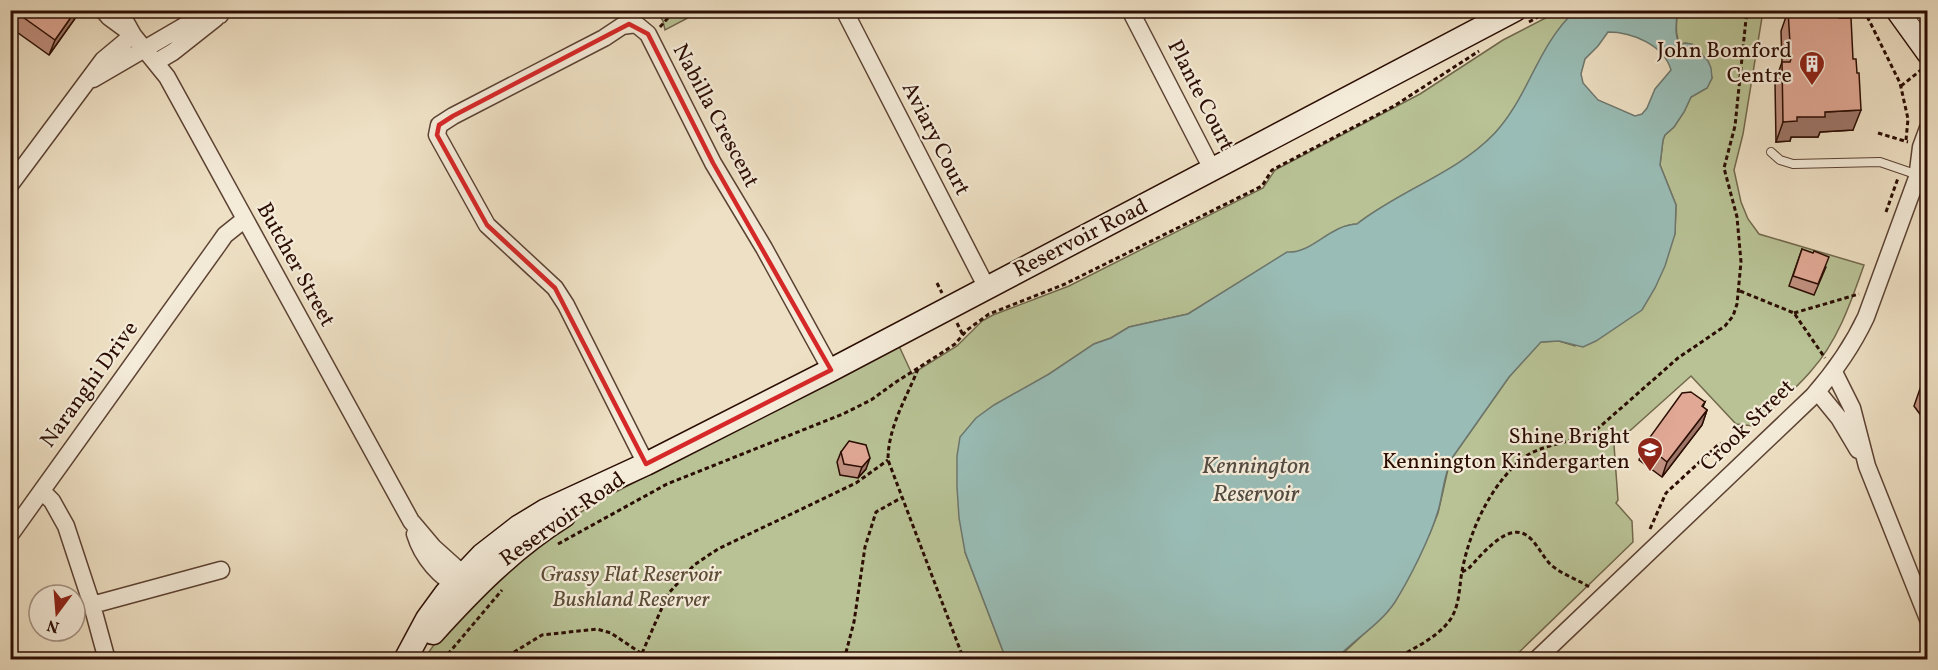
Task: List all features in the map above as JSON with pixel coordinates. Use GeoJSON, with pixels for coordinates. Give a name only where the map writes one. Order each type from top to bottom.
{"type":"FeatureCollection","features":[{"type":"Feature","properties":{"kind":"main road"},"geometry":{"type":"LineString","coordinates":[[1897,10],[1926,49]]}},
{"type":"Feature","properties":{"kind":"main road","name":"Reservoir Road"},"geometry":{"type":"LineString","coordinates":[[407,660],[462,584],[493,569],[532,538],[646,464],[1213,171],[1518,18]]}},
{"type":"Feature","properties":{"kind":"street","name":"Butcher Street"},"geometry":{"type":"LineString","coordinates":[[104,10],[139,42]]}},
{"type":"Feature","properties":{"kind":"street","name":"Butcher Street"},"geometry":{"type":"LineString","coordinates":[[119,10],[139,42],[167,77],[411,521],[418,545],[434,568],[462,584]]}},
{"type":"Feature","properties":{"kind":"street","name":"Aviary Court"},"geometry":{"type":"LineString","coordinates":[[843,10],[987,288]]}},
{"type":"Feature","properties":{"kind":"street","name":"Plante Court"},"geometry":{"type":"LineString","coordinates":[[1130,10],[1213,171]]}},
{"type":"Feature","properties":{"kind":"street"},"geometry":{"type":"LineString","coordinates":[[10,185],[103,60],[139,42],[191,22],[225,13]]}},
{"type":"Feature","properties":{"kind":"street"},"geometry":{"type":"LineString","coordinates":[[156,62],[225,13]]}},
{"type":"Feature","properties":{"kind":"street","name":"Nabilla Crescent"},"geometry":{"type":"LineString","coordinates":[[646,464],[555,288],[487,225],[438,140],[436,130],[439,125],[453,116],[604,38],[622,26],[636,24],[648,34],[713,163],[764,248],[831,370]]}},
{"type":"Feature","properties":{"kind":"street","name":"Crook Street"},"geometry":{"type":"LineString","coordinates":[[1918,175],[1921,147],[1928,128]]}},
{"type":"Feature","properties":{"kind":"street","name":"Crook Street"},"geometry":{"type":"LineString","coordinates":[[1536,660],[1817,391],[1827,366],[1848,353],[1866,317],[1918,175],[1928,159]]}},
{"type":"Feature","properties":{"kind":"street","name":"Naranghi Drive"},"geometry":{"type":"LineString","coordinates":[[10,535],[225,235],[244,219]]}},
{"type":"Feature","properties":{"kind":"street"},"geometry":{"type":"LineString","coordinates":[[1827,366],[1852,408],[1867,466],[1928,619]]}},
{"type":"Feature","properties":{"kind":"street"},"geometry":{"type":"LineString","coordinates":[[1817,391],[1839,418],[1867,466]]}},
{"type":"Feature","properties":{"kind":"street"},"geometry":{"type":"LineString","coordinates":[[42,491],[56,506],[66,526],[107,660]]}},
{"type":"Feature","properties":{"kind":"street"},"geometry":{"type":"LineString","coordinates":[[92,605],[221,570]]}},
{"type":"Feature","properties":{"kind":"lane"},"geometry":{"type":"LineString","coordinates":[[1771,152],[1780,160],[1793,164],[1880,162],[1918,175]]}},
{"type":"Feature","properties":{"kind":"path"},"geometry":{"type":"LineString","coordinates":[[648,34],[664,24],[675,10]]}},
{"type":"Feature","properties":{"kind":"path"},"geometry":{"type":"LineString","coordinates":[[1518,18],[1550,10]]}},
{"type":"Feature","properties":{"kind":"path"},"geometry":{"type":"LineString","coordinates":[[1394,660],[1431,638],[1450,620],[1457,604],[1462,572],[1478,523],[1499,484],[1510,471],[1533,452],[1581,438],[1607,421],[1678,358],[1725,326],[1733,316],[1739,291],[1742,262],[1737,217],[1724,168],[1735,126],[1746,19],[1749,10]]}},
{"type":"Feature","properties":{"kind":"path"},"geometry":{"type":"LineString","coordinates":[[1864,10],[1901,86],[1908,119],[1906,141],[1878,133]]}},
{"type":"Feature","properties":{"kind":"path"},"geometry":{"type":"LineString","coordinates":[[556,545],[667,484],[843,414],[871,400],[956,344],[967,330],[989,314],[1065,284],[1262,186],[1272,170],[1394,106],[1484,49]]}},
{"type":"Feature","properties":{"kind":"path"},"geometry":{"type":"LineString","coordinates":[[1901,86],[1926,49]]}},
{"type":"Feature","properties":{"kind":"path"},"geometry":{"type":"LineString","coordinates":[[1886,212],[1901,168]]}},
{"type":"Feature","properties":{"kind":"path"},"geometry":{"type":"LineString","coordinates":[[1739,291],[1794,313],[1827,366]]}},
{"type":"Feature","properties":{"kind":"path"},"geometry":{"type":"LineString","coordinates":[[1794,313],[1859,294],[1855,303]]}},
{"type":"Feature","properties":{"kind":"path"},"geometry":{"type":"LineString","coordinates":[[1827,366],[1829,353]]}},
{"type":"Feature","properties":{"kind":"path"},"geometry":{"type":"LineString","coordinates":[[919,367],[895,422],[888,444],[888,460],[964,660]]}},
{"type":"Feature","properties":{"kind":"path"},"geometry":{"type":"LineString","coordinates":[[1648,531],[1666,493],[1718,445],[1754,431]]}},
{"type":"Feature","properties":{"kind":"path"},"geometry":{"type":"LineString","coordinates":[[639,660],[668,594],[694,565],[718,549],[856,483],[888,460]]}},
{"type":"Feature","properties":{"kind":"path"},"geometry":{"type":"LineString","coordinates":[[844,660],[854,622],[865,547],[876,512],[901,498]]}},
{"type":"Feature","properties":{"kind":"path"},"geometry":{"type":"LineString","coordinates":[[1462,572],[1468,569],[1499,538],[1511,533],[1524,533],[1533,540],[1553,566],[1590,587],[1602,597]]}},
{"type":"Feature","properties":{"kind":"path"},"geometry":{"type":"LineString","coordinates":[[444,659],[508,584]]}},
{"type":"Feature","properties":{"kind":"path"},"geometry":{"type":"LineString","coordinates":[[501,660],[542,635],[597,629],[611,633],[651,660]]}},
{"type":"Feature","properties":{"kind":"highlighted area"},"geometry":{"type":"Polygon","coordinates":[[[629,24],[648,34],[713,163],[831,370],[646,464],[555,288],[487,225],[437,135],[439,125],[453,116],[629,24]]]}},
{"type":"Feature","properties":{"kind":"green space"},"geometry":{"type":"Polygon","coordinates":[[[657,11],[701,11],[665,30],[657,11]]]}},
{"type":"Feature","properties":{"kind":"green space","name":"Grassy Flat Reservoir Bushland Reserver"},"geometry":{"type":"Polygon","coordinates":[[[1559,11],[1575,11],[1553,38],[1507,119],[1480,147],[1463,160],[1391,201],[1357,224],[1338,229],[1305,249],[1287,253],[1188,314],[1129,327],[1111,338],[1094,344],[1049,374],[965,552],[1006,659],[423,660],[444,631],[551,530],[606,497],[899,346],[912,374],[957,346],[982,321],[1069,286],[1263,188],[1275,170],[1420,94],[1503,40],[1559,11]]]}},
{"type":"Feature","properties":{"kind":"green space"},"geometry":{"type":"Polygon","coordinates":[[[1677,11],[1763,11],[1743,134],[1734,170],[1741,202],[1748,219],[1759,234],[1864,265],[1849,307],[1836,334],[1829,347],[1804,378],[1754,426],[1736,424],[1691,376],[1614,445],[1618,500],[1616,503],[1632,521],[1633,542],[1512,659],[1336,660],[1394,603],[1438,513],[1452,458],[1509,377],[1540,342],[1559,341],[1575,346],[1675,234],[1676,205],[1660,165],[1663,140],[1684,112],[1691,97],[1707,88],[1712,78],[1700,52],[1686,43],[1681,46],[1677,38],[1677,11]]]}},
{"type":"Feature","properties":{"kind":"water","name":"Kennington Reservoir"},"geometry":{"type":"Polygon","coordinates":[[[1575,11],[1625,11],[1638,18],[1650,11],[1677,11],[1676,33],[1681,46],[1684,43],[1692,44],[1708,61],[1712,78],[1707,88],[1691,97],[1684,112],[1663,140],[1660,165],[1676,205],[1675,234],[1665,266],[1642,310],[1596,341],[1583,347],[1559,341],[1541,342],[1509,377],[1452,458],[1430,533],[1407,581],[1389,610],[1336,659],[1006,659],[965,552],[959,518],[957,456],[960,437],[976,418],[1094,344],[1111,338],[1129,327],[1188,314],[1287,252],[1305,249],[1338,229],[1357,224],[1391,201],[1463,159],[1480,147],[1507,119],[1542,55],[1562,25],[1575,11]],[[1608,32],[1585,59],[1581,74],[1583,83],[1598,100],[1635,116],[1642,114],[1647,108],[1655,89],[1671,70],[1662,54],[1654,47],[1637,37],[1608,32]]]}},
{"type":"Feature","properties":{"kind":"building"},"geometry":{"type":"Polygon","coordinates":[[[23,10],[76,10],[55,40],[20,15],[23,10]]]}},
{"type":"Feature","properties":{"kind":"building","name":"John Bomford Centre"},"geometry":{"type":"Polygon","coordinates":[[[1839,10],[1839,18],[1851,18],[1853,59],[1856,59],[1857,73],[1859,73],[1861,110],[1825,112],[1825,117],[1797,117],[1797,121],[1783,122],[1782,62],[1790,62],[1791,59],[1788,11],[1839,10]]]}},
{"type":"Feature","properties":{"kind":"building"},"geometry":{"type":"Polygon","coordinates":[[[1802,249],[1829,257],[1818,284],[1793,276],[1802,249]]]}},
{"type":"Feature","properties":{"kind":"building"},"geometry":{"type":"Polygon","coordinates":[[[1928,381],[1928,395],[1921,386],[1928,381]]]}},
{"type":"Feature","properties":{"kind":"building"},"geometry":{"type":"Polygon","coordinates":[[[1691,392],[1705,402],[1702,406],[1707,410],[1667,462],[1645,444],[1682,393],[1691,392]]]}},
{"type":"Feature","properties":{"kind":"building"},"geometry":{"type":"Polygon","coordinates":[[[849,441],[866,445],[870,458],[862,467],[844,464],[841,452],[849,441]]]}},
{"type":"Feature","properties":{"kind":"place","name":"John Bomford Centre"},"geometry":{"type":"Point","coordinates":[1812,87]}},
{"type":"Feature","properties":{"kind":"place","name":"Shine Bright Kennington Kindergarten"},"geometry":{"type":"Point","coordinates":[1650,473]}}]}
